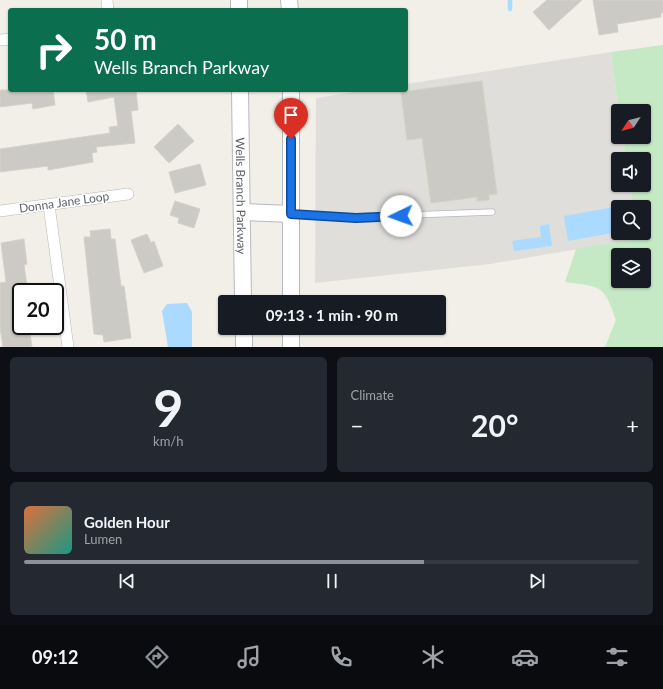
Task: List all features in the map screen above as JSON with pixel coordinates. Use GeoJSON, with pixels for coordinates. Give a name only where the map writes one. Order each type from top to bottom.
{"type":"FeatureCollection","features":[{"type":"Feature","properties":{"kind":"main road","name":"Wells Branch Parkway"},"geometry":{"type":"LineString","coordinates":[[240,92],[243,295]]}},
{"type":"Feature","properties":{"kind":"main road"},"geometry":{"type":"LineString","coordinates":[[291,92],[291,295]]}},
{"type":"Feature","properties":{"kind":"main road"},"geometry":{"type":"LineString","coordinates":[[242,212],[291,214]]}},
{"type":"Feature","properties":{"kind":"main road"},"geometry":{"type":"LineString","coordinates":[[244,335],[244,347]]}},
{"type":"Feature","properties":{"kind":"main road"},"geometry":{"type":"LineString","coordinates":[[291,335],[291,347]]}},
{"type":"Feature","properties":{"kind":"street","name":"Donna Jane Loop"},"geometry":{"type":"LineString","coordinates":[[0,211],[128,194]]}},
{"type":"Feature","properties":{"kind":"street"},"geometry":{"type":"LineString","coordinates":[[48,205],[68,347]]}},
{"type":"Feature","properties":{"kind":"lane"},"geometry":{"type":"LineString","coordinates":[[291,214],[356,218],[492,212]]}},
{"type":"Feature","properties":{"kind":"shaded area"},"geometry":{"type":"Polygon","coordinates":[[[611,52],[618,104],[611,104],[611,144],[624,144],[625,152],[611,152],[611,192],[631,192],[632,200],[611,200],[611,240],[631,240],[490,264],[315,283],[316,98],[354,92],[408,92],[408,84],[611,52]]]}},
{"type":"Feature","properties":{"kind":"green space"},"geometry":{"type":"Polygon","coordinates":[[[663,45],[663,347],[605,347],[616,320],[612,308],[604,293],[600,289],[594,287],[565,282],[576,249],[631,240],[651,240],[651,200],[632,200],[631,192],[651,192],[651,152],[625,152],[624,144],[651,144],[651,104],[618,104],[611,52],[663,45]]]}},
{"type":"Feature","properties":{"kind":"water"},"geometry":{"type":"Polygon","coordinates":[[[611,208],[611,233],[568,241],[564,216],[611,208]]]}},
{"type":"Feature","properties":{"kind":"water"},"geometry":{"type":"Polygon","coordinates":[[[549,224],[552,246],[514,251],[512,241],[541,237],[540,226],[549,224]]]}},
{"type":"Feature","properties":{"kind":"water"},"geometry":{"type":"Polygon","coordinates":[[[187,303],[192,312],[192,347],[168,347],[162,311],[167,304],[187,303]]]}},
{"type":"Feature","properties":{"kind":"building"},"geometry":{"type":"Polygon","coordinates":[[[547,0],[582,0],[549,30],[533,12],[547,0]]]}},
{"type":"Feature","properties":{"kind":"building"},"geometry":{"type":"Polygon","coordinates":[[[593,0],[663,0],[663,13],[661,13],[661,17],[617,24],[618,32],[599,35],[593,0]]]}},
{"type":"Feature","properties":{"kind":"building"},"geometry":{"type":"Polygon","coordinates":[[[482,81],[497,194],[489,195],[489,200],[477,201],[477,197],[431,203],[422,138],[407,140],[401,92],[482,81]]]}},
{"type":"Feature","properties":{"kind":"building"},"geometry":{"type":"Polygon","coordinates":[[[0,90],[8,90],[8,92],[53,92],[55,105],[33,109],[32,103],[0,107],[0,90]]]}},
{"type":"Feature","properties":{"kind":"building"},"geometry":{"type":"Polygon","coordinates":[[[86,92],[136,92],[138,110],[131,111],[135,143],[96,147],[97,152],[92,153],[93,162],[48,170],[48,166],[0,172],[0,149],[110,133],[109,127],[118,126],[114,97],[88,102],[86,92]]]}},
{"type":"Feature","properties":{"kind":"building"},"geometry":{"type":"Polygon","coordinates":[[[178,124],[194,141],[169,163],[154,147],[178,124]]]}},
{"type":"Feature","properties":{"kind":"building"},"geometry":{"type":"Polygon","coordinates":[[[200,164],[206,185],[175,193],[169,172],[200,164]]]}},
{"type":"Feature","properties":{"kind":"building"},"geometry":{"type":"Polygon","coordinates":[[[175,201],[200,209],[194,228],[178,223],[179,218],[170,215],[175,201]]]}},
{"type":"Feature","properties":{"kind":"building"},"geometry":{"type":"Polygon","coordinates":[[[110,229],[111,239],[115,239],[121,286],[124,286],[131,338],[104,342],[103,335],[94,334],[84,237],[91,237],[90,231],[110,229]]]}},
{"type":"Feature","properties":{"kind":"building"},"geometry":{"type":"Polygon","coordinates":[[[147,234],[151,243],[154,241],[163,266],[144,273],[131,240],[147,234]]]}},
{"type":"Feature","properties":{"kind":"building"},"geometry":{"type":"Polygon","coordinates":[[[24,239],[27,264],[24,265],[27,283],[12,283],[12,335],[30,335],[32,347],[3,347],[0,327],[0,283],[6,282],[1,243],[24,239]]]}},
{"type":"Feature","properties":{"kind":"waterway"},"geometry":{"type":"LineString","coordinates":[[510,0],[510,9]]}},
{"type":"Feature","properties":{"kind":"route"},"geometry":{"type":"LineString","coordinates":[[291,139],[291,214],[356,218],[401,216]]}}]}
